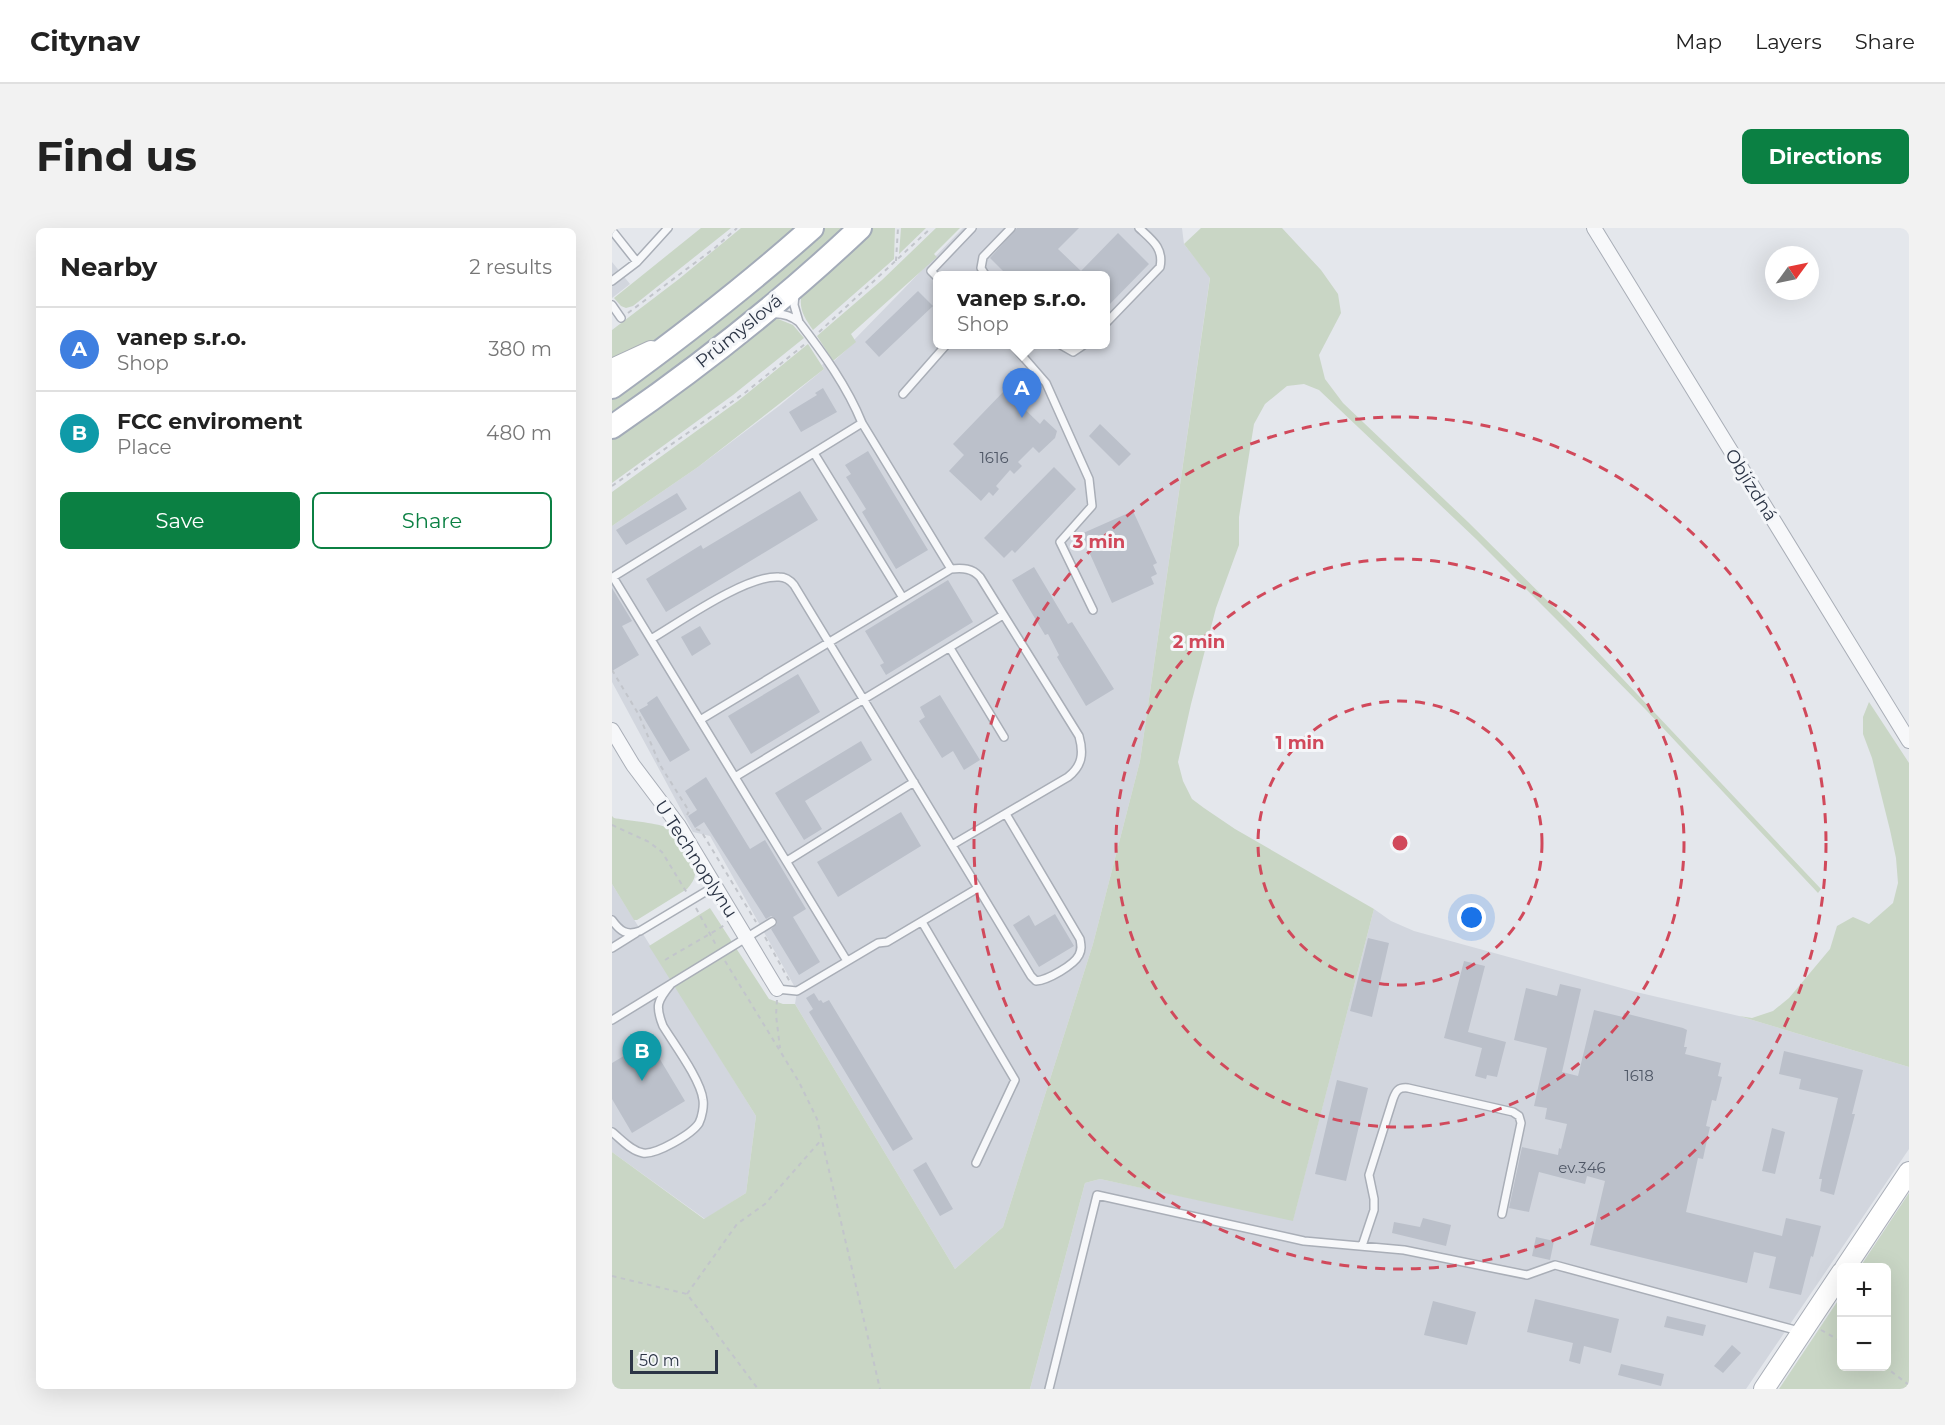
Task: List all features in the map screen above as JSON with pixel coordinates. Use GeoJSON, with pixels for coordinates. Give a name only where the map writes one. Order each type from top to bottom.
{"type":"FeatureCollection","features":[{"type":"Feature","properties":{"kind":"main road","name":"Průmyslová"},"geometry":{"type":"LineString","coordinates":[[612,387],[683,336],[812,228]]}},
{"type":"Feature","properties":{"kind":"main road","name":"Průmyslová"},"geometry":{"type":"LineString","coordinates":[[612,427],[678,380],[758,317],[860,228]]}},
{"type":"Feature","properties":{"kind":"street","name":"Objízdná"},"geometry":{"type":"LineString","coordinates":[[1594,228],[1909,741]]}},
{"type":"Feature","properties":{"kind":"street"},"geometry":{"type":"LineString","coordinates":[[612,369],[683,336]]}},
{"type":"Feature","properties":{"kind":"street","name":"U Technoplynu"},"geometry":{"type":"LineString","coordinates":[[612,730],[633,765],[679,826],[777,989]]}},
{"type":"Feature","properties":{"kind":"street"},"geometry":{"type":"LineString","coordinates":[[1848,1263],[1909,1172]]}},
{"type":"Feature","properties":{"kind":"street"},"geometry":{"type":"LineString","coordinates":[[1764,1389],[1837,1279]]}},
{"type":"Feature","properties":{"kind":"lane"},"geometry":{"type":"LineString","coordinates":[[621,228],[613,234],[637,262]]}},
{"type":"Feature","properties":{"kind":"lane"},"geometry":{"type":"LineString","coordinates":[[612,282],[637,262],[668,228]]}},
{"type":"Feature","properties":{"kind":"lane"},"geometry":{"type":"LineString","coordinates":[[933,273],[931,271],[972,228]]}},
{"type":"Feature","properties":{"kind":"lane"},"geometry":{"type":"LineString","coordinates":[[983,271],[982,257],[1011,228]]}},
{"type":"Feature","properties":{"kind":"lane"},"geometry":{"type":"LineString","coordinates":[[1110,319],[1160,267],[1162,257],[1155,243],[1139,228]]}},
{"type":"Feature","properties":{"kind":"lane"},"geometry":{"type":"LineString","coordinates":[[799,282],[794,297],[799,322]]}},
{"type":"Feature","properties":{"kind":"lane"},"geometry":{"type":"LineString","coordinates":[[612,305],[621,318]]}},
{"type":"Feature","properties":{"kind":"lane"},"geometry":{"type":"LineString","coordinates":[[758,317],[766,314],[784,314],[799,322],[854,404],[862,423],[951,569]]}},
{"type":"Feature","properties":{"kind":"lane"},"geometry":{"type":"LineString","coordinates":[[903,394],[943,349]]}},
{"type":"Feature","properties":{"kind":"lane"},"geometry":{"type":"LineString","coordinates":[[1016,349],[1046,383],[1089,479],[1092,506],[1060,542],[1093,610]]}},
{"type":"Feature","properties":{"kind":"lane"},"geometry":{"type":"LineString","coordinates":[[847,961],[613,577],[862,423]]}},
{"type":"Feature","properties":{"kind":"lane"},"geometry":{"type":"LineString","coordinates":[[814,453],[903,598]]}},
{"type":"Feature","properties":{"kind":"lane"},"geometry":{"type":"LineString","coordinates":[[700,720],[951,569],[967,569],[976,573],[1079,736],[1083,748],[1077,770],[1068,777],[952,845]]}},
{"type":"Feature","properties":{"kind":"lane"},"geometry":{"type":"LineString","coordinates":[[651,639],[738,588],[778,576],[784,577],[795,585],[1031,976],[1036,981],[1044,980],[1073,963],[1081,949],[1080,939],[1006,814]]}},
{"type":"Feature","properties":{"kind":"lane"},"geometry":{"type":"LineString","coordinates":[[735,777],[1004,615]]}},
{"type":"Feature","properties":{"kind":"lane"},"geometry":{"type":"LineString","coordinates":[[950,648],[1004,737]]}},
{"type":"Feature","properties":{"kind":"lane"},"geometry":{"type":"LineString","coordinates":[[787,861],[914,782]]}},
{"type":"Feature","properties":{"kind":"lane"},"geometry":{"type":"LineString","coordinates":[[612,948],[715,886]]}},
{"type":"Feature","properties":{"kind":"lane"},"geometry":{"type":"LineString","coordinates":[[777,989],[797,991],[878,943],[887,942],[978,888]]}},
{"type":"Feature","properties":{"kind":"lane"},"geometry":{"type":"LineString","coordinates":[[612,920],[621,931],[626,933],[640,931]]}},
{"type":"Feature","properties":{"kind":"lane"},"geometry":{"type":"LineString","coordinates":[[612,1020],[772,922]]}},
{"type":"Feature","properties":{"kind":"lane"},"geometry":{"type":"LineString","coordinates":[[922,922],[1015,1080],[976,1162]]}},
{"type":"Feature","properties":{"kind":"lane"},"geometry":{"type":"LineString","coordinates":[[612,1132],[633,1149],[643,1153],[653,1153],[699,1123],[704,1101],[700,1087],[663,1026],[659,1015],[658,1005],[661,996],[671,984]]}},
{"type":"Feature","properties":{"kind":"lane"},"geometry":{"type":"LineString","coordinates":[[1362,1246],[1374,1210],[1369,1175],[1393,1099],[1396,1091],[1401,1088],[1514,1112],[1518,1116],[1521,1123],[1502,1214]]}},
{"type":"Feature","properties":{"kind":"lane"},"geometry":{"type":"LineString","coordinates":[[1049,1389],[1097,1195],[1305,1241],[1404,1250],[1527,1275],[1555,1265],[1802,1331]]}},
{"type":"Feature","properties":{"kind":"path"},"geometry":{"type":"LineString","coordinates":[[621,318],[716,247],[737,228]]}},
{"type":"Feature","properties":{"kind":"path"},"geometry":{"type":"LineString","coordinates":[[896,261],[898,228]]}},
{"type":"Feature","properties":{"kind":"path"},"geometry":{"type":"LineString","coordinates":[[612,486],[746,392],[812,339],[931,228]]}},
{"type":"Feature","properties":{"kind":"path"},"geometry":{"type":"LineString","coordinates":[[612,670],[639,715],[660,765],[689,811],[687,816],[690,822]]}},
{"type":"Feature","properties":{"kind":"path"},"geometry":{"type":"LineString","coordinates":[[612,825],[649,842],[662,852],[809,1100],[822,1139],[880,1389]]}},
{"type":"Feature","properties":{"kind":"path"},"geometry":{"type":"LineString","coordinates":[[694,829],[701,831],[785,972],[793,991]]}},
{"type":"Feature","properties":{"kind":"path"},"geometry":{"type":"LineString","coordinates":[[665,960],[726,924],[719,912],[728,907]]}},
{"type":"Feature","properties":{"kind":"path"},"geometry":{"type":"LineString","coordinates":[[777,989],[776,1015],[780,1051]]}},
{"type":"Feature","properties":{"kind":"path"},"geometry":{"type":"LineString","coordinates":[[687,1294],[737,1224],[765,1204],[822,1139]]}},
{"type":"Feature","properties":{"kind":"path"},"geometry":{"type":"LineString","coordinates":[[612,1276],[687,1294],[758,1389]]}},
{"type":"Feature","properties":{"kind":"path"},"geometry":{"type":"LineString","coordinates":[[1802,1331],[1816,1327],[1837,1339]]}},
{"type":"Feature","properties":{"kind":"path"},"geometry":{"type":"LineString","coordinates":[[1891,1371],[1909,1385]]}},
{"type":"Feature","properties":{"kind":"shaded area"},"geometry":{"type":"Polygon","coordinates":[[[963,228],[1182,228],[1184,244],[1210,277],[1140,761],[1093,944],[1003,1227],[955,1269],[795,1004],[797,991],[710,836],[693,832],[612,682],[612,526],[698,467],[779,406],[824,369],[822,365],[827,361],[834,361],[855,342],[854,340],[963,228]]]}},
{"type":"Feature","properties":{"kind":"shaded area"},"geometry":{"type":"Polygon","coordinates":[[[612,262],[630,284],[612,298],[612,262]]]}},
{"type":"Feature","properties":{"kind":"shaded area"},"geometry":{"type":"Polygon","coordinates":[[[612,884],[756,1116],[746,1193],[705,1219],[612,1152],[612,884]]]}},
{"type":"Feature","properties":{"kind":"shaded area"},"geometry":{"type":"Polygon","coordinates":[[[1374,909],[1391,921],[1414,931],[1636,992],[1739,1016],[1909,1067],[1909,1149],[1746,1389],[1030,1389],[1085,1183],[1100,1179],[1293,1220],[1374,909]]]}},
{"type":"Feature","properties":{"kind":"green space"},"geometry":{"type":"Polygon","coordinates":[[[701,228],[731,228],[633,306],[626,308],[621,306],[614,298],[701,228]]]}},
{"type":"Feature","properties":{"kind":"green space"},"geometry":{"type":"Polygon","coordinates":[[[741,228],[801,228],[682,322],[648,346],[612,363],[612,330],[741,228]]]}},
{"type":"Feature","properties":{"kind":"green space"},"geometry":{"type":"Polygon","coordinates":[[[822,228],[849,228],[802,271],[612,418],[612,397],[822,228]]]}},
{"type":"Feature","properties":{"kind":"green space"},"geometry":{"type":"Polygon","coordinates":[[[873,228],[895,228],[894,259],[813,330],[801,307],[803,290],[860,237],[873,228]]]}},
{"type":"Feature","properties":{"kind":"green space"},"geometry":{"type":"Polygon","coordinates":[[[901,228],[926,228],[899,254],[901,228]]]}},
{"type":"Feature","properties":{"kind":"green space"},"geometry":{"type":"Polygon","coordinates":[[[936,228],[960,228],[934,254],[937,257],[851,334],[856,342],[833,361],[817,336],[882,280],[936,228]]]}},
{"type":"Feature","properties":{"kind":"green space"},"geometry":{"type":"Polygon","coordinates":[[[1201,228],[1282,228],[1321,270],[1338,294],[1341,313],[1319,355],[1325,379],[1343,403],[1571,624],[1821,889],[1818,893],[1647,711],[1476,539],[1319,390],[1304,384],[1287,386],[1265,404],[1254,424],[1239,517],[1239,545],[1216,608],[1178,762],[1183,781],[1192,799],[1204,808],[1235,829],[1374,909],[1293,1221],[1100,1179],[1085,1183],[1030,1389],[612,1389],[612,1152],[704,1219],[746,1193],[756,1116],[649,946],[710,908],[769,999],[783,1004],[795,1004],[955,1269],[1003,1227],[1093,944],[1140,761],[1210,278],[1184,244],[1201,228]]]}},
{"type":"Feature","properties":{"kind":"green space"},"geometry":{"type":"Polygon","coordinates":[[[778,319],[793,325],[804,338],[733,395],[612,483],[612,436],[770,320],[778,319]]]}},
{"type":"Feature","properties":{"kind":"green space"},"geometry":{"type":"Polygon","coordinates":[[[808,344],[824,369],[698,467],[612,526],[612,492],[738,401],[808,344]]]}},
{"type":"Feature","properties":{"kind":"green space"},"geometry":{"type":"Polygon","coordinates":[[[1869,702],[1909,763],[1909,1067],[1739,1016],[1752,1018],[1773,1011],[1789,998],[1830,949],[1837,926],[1853,917],[1869,924],[1893,903],[1898,883],[1896,858],[1872,758],[1863,734],[1863,717],[1869,702]]]}},
{"type":"Feature","properties":{"kind":"green space"},"geometry":{"type":"Polygon","coordinates":[[[612,816],[665,827],[679,841],[694,868],[694,878],[687,889],[637,920],[634,920],[612,884],[612,816]]]}},
{"type":"Feature","properties":{"kind":"green space"},"geometry":{"type":"Polygon","coordinates":[[[1909,1193],[1909,1389],[1779,1389],[1837,1302],[1837,1371],[1891,1371],[1891,1263],[1863,1263],[1909,1193]]]}},
{"type":"Feature","properties":{"kind":"building"},"geometry":{"type":"Polygon","coordinates":[[[1017,228],[1079,228],[1058,249],[1081,271],[1003,271],[990,258],[1017,228]]]}},
{"type":"Feature","properties":{"kind":"building"},"geometry":{"type":"Polygon","coordinates":[[[1118,233],[1149,264],[1110,304],[1110,271],[1081,271],[1118,233]]]}},
{"type":"Feature","properties":{"kind":"building"},"geometry":{"type":"Polygon","coordinates":[[[918,291],[933,306],[879,357],[865,342],[918,291]]]}},
{"type":"Feature","properties":{"kind":"building"},"geometry":{"type":"Polygon","coordinates":[[[823,388],[837,412],[801,432],[789,412],[817,395],[815,393],[823,388]]]}},
{"type":"Feature","properties":{"kind":"building"},"geometry":{"type":"Polygon","coordinates":[[[1005,390],[1040,424],[1044,419],[1057,431],[1055,438],[1039,453],[1033,447],[1018,462],[1022,466],[1014,474],[1010,470],[996,486],[999,489],[993,496],[989,492],[981,501],[949,471],[964,455],[953,444],[1005,390]]]}},
{"type":"Feature","properties":{"kind":"building"},"geometry":{"type":"Polygon","coordinates":[[[1100,424],[1131,454],[1119,466],[1089,436],[1100,424]]]}},
{"type":"Feature","properties":{"kind":"building"},"geometry":{"type":"Polygon","coordinates":[[[868,451],[928,550],[896,569],[862,512],[866,509],[846,477],[851,474],[845,465],[868,451]]]}},
{"type":"Feature","properties":{"kind":"building"},"geometry":{"type":"Polygon","coordinates":[[[1054,467],[1076,489],[1015,553],[1012,550],[1004,558],[984,538],[1054,467]]]}},
{"type":"Feature","properties":{"kind":"building"},"geometry":{"type":"Polygon","coordinates":[[[800,491],[818,520],[666,612],[646,579],[701,545],[703,549],[800,491]]]}},
{"type":"Feature","properties":{"kind":"building"},"geometry":{"type":"Polygon","coordinates":[[[677,493],[687,509],[626,545],[616,530],[677,493]]]}},
{"type":"Feature","properties":{"kind":"building"},"geometry":{"type":"Polygon","coordinates":[[[1133,511],[1157,563],[1153,565],[1157,574],[1151,577],[1154,584],[1112,603],[1081,534],[1133,511]]]}},
{"type":"Feature","properties":{"kind":"building"},"geometry":{"type":"Polygon","coordinates":[[[1034,567],[1068,624],[1072,622],[1114,689],[1086,706],[1057,657],[1059,655],[1048,634],[1045,635],[1012,580],[1034,567]]]}},
{"type":"Feature","properties":{"kind":"building"},"geometry":{"type":"Polygon","coordinates":[[[948,580],[973,622],[886,675],[880,665],[884,663],[865,631],[948,580]]]}},
{"type":"Feature","properties":{"kind":"building"},"geometry":{"type":"Polygon","coordinates":[[[612,588],[632,621],[622,626],[639,655],[612,671],[612,588]]]}},
{"type":"Feature","properties":{"kind":"building"},"geometry":{"type":"Polygon","coordinates":[[[700,626],[711,644],[692,656],[681,637],[700,626]]]}},
{"type":"Feature","properties":{"kind":"building"},"geometry":{"type":"Polygon","coordinates":[[[798,674],[820,712],[751,754],[728,716],[798,674]]]}},
{"type":"Feature","properties":{"kind":"building"},"geometry":{"type":"Polygon","coordinates":[[[940,695],[980,760],[964,770],[953,751],[942,758],[919,721],[925,717],[920,707],[940,695]]]}},
{"type":"Feature","properties":{"kind":"building"},"geometry":{"type":"Polygon","coordinates":[[[657,696],[690,750],[670,762],[639,710],[657,696]]]}},
{"type":"Feature","properties":{"kind":"building"},"geometry":{"type":"Polygon","coordinates":[[[861,741],[872,760],[805,801],[822,829],[804,840],[775,793],[861,741]]]}},
{"type":"Feature","properties":{"kind":"building"},"geometry":{"type":"Polygon","coordinates":[[[706,777],[750,849],[765,840],[806,909],[793,917],[820,962],[799,975],[771,929],[777,924],[776,919],[771,916],[766,919],[704,822],[695,828],[688,816],[697,810],[685,791],[706,777]]]}},
{"type":"Feature","properties":{"kind":"building"},"geometry":{"type":"Polygon","coordinates":[[[901,812],[921,846],[838,897],[817,862],[901,812]]]}},
{"type":"Feature","properties":{"kind":"building"},"geometry":{"type":"Polygon","coordinates":[[[1055,914],[1074,946],[1039,967],[1013,925],[1029,915],[1035,926],[1055,914]]]}},
{"type":"Feature","properties":{"kind":"building"},"geometry":{"type":"Polygon","coordinates":[[[1368,938],[1389,943],[1372,1017],[1350,1011],[1368,938]]]}},
{"type":"Feature","properties":{"kind":"building"},"geometry":{"type":"Polygon","coordinates":[[[1464,961],[1485,966],[1468,1032],[1506,1042],[1497,1077],[1487,1075],[1486,1079],[1475,1076],[1482,1048],[1444,1038],[1464,961]]]}},
{"type":"Feature","properties":{"kind":"building"},"geometry":{"type":"Polygon","coordinates":[[[1560,984],[1581,989],[1562,1072],[1578,1076],[1594,1010],[1623,1017],[1624,1013],[1683,1028],[1687,1030],[1685,1054],[1721,1063],[1718,1076],[1722,1077],[1716,1101],[1712,1100],[1706,1126],[1710,1127],[1703,1159],[1698,1158],[1686,1212],[1782,1236],[1786,1218],[1821,1226],[1801,1295],[1769,1288],[1776,1257],[1754,1252],[1747,1283],[1590,1245],[1605,1181],[1587,1176],[1585,1184],[1539,1172],[1529,1212],[1509,1208],[1522,1147],[1558,1155],[1567,1124],[1545,1119],[1547,1108],[1534,1106],[1547,1048],[1514,1040],[1526,988],[1557,996],[1560,984]]]}},
{"type":"Feature","properties":{"kind":"building"},"geometry":{"type":"Polygon","coordinates":[[[814,993],[823,1003],[829,1000],[913,1139],[893,1151],[809,1012],[813,1009],[806,998],[814,993]]]}},
{"type":"Feature","properties":{"kind":"building"},"geometry":{"type":"Polygon","coordinates":[[[649,1041],[685,1101],[632,1133],[612,1099],[612,1063],[649,1041]]]}},
{"type":"Feature","properties":{"kind":"building"},"geometry":{"type":"Polygon","coordinates":[[[1784,1051],[1863,1070],[1852,1114],[1855,1114],[1834,1195],[1820,1191],[1822,1179],[1819,1179],[1838,1098],[1799,1089],[1801,1079],[1779,1074],[1784,1051]]]}},
{"type":"Feature","properties":{"kind":"building"},"geometry":{"type":"Polygon","coordinates":[[[1337,1080],[1368,1088],[1346,1181],[1315,1174],[1337,1080]]]}},
{"type":"Feature","properties":{"kind":"building"},"geometry":{"type":"Polygon","coordinates":[[[1772,1128],[1785,1132],[1775,1174],[1762,1171],[1772,1128]]]}},
{"type":"Feature","properties":{"kind":"building"},"geometry":{"type":"Polygon","coordinates":[[[926,1162],[953,1209],[940,1216],[913,1170],[926,1162]]]}},
{"type":"Feature","properties":{"kind":"building"},"geometry":{"type":"Polygon","coordinates":[[[1423,1218],[1451,1225],[1446,1246],[1392,1233],[1394,1222],[1420,1227],[1423,1218]]]}},
{"type":"Feature","properties":{"kind":"building"},"geometry":{"type":"Polygon","coordinates":[[[1536,1237],[1554,1241],[1550,1260],[1532,1256],[1536,1237]]]}},
{"type":"Feature","properties":{"kind":"building"},"geometry":{"type":"Polygon","coordinates":[[[1535,1299],[1619,1319],[1611,1353],[1584,1346],[1580,1364],[1569,1361],[1573,1343],[1527,1332],[1535,1299]]]}},
{"type":"Feature","properties":{"kind":"building"},"geometry":{"type":"Polygon","coordinates":[[[1433,1301],[1476,1312],[1467,1345],[1424,1335],[1433,1301]]]}},
{"type":"Feature","properties":{"kind":"building"},"geometry":{"type":"Polygon","coordinates":[[[1667,1316],[1706,1325],[1703,1336],[1664,1327],[1667,1316]]]}},
{"type":"Feature","properties":{"kind":"building"},"geometry":{"type":"Polygon","coordinates":[[[1732,1345],[1741,1353],[1723,1373],[1714,1366],[1732,1345]]]}},
{"type":"Feature","properties":{"kind":"building"},"geometry":{"type":"Polygon","coordinates":[[[1621,1364],[1664,1374],[1661,1386],[1618,1375],[1621,1364]]]}},
{"type":"Feature","properties":{"kind":"place","name":"vanep s.r.o."},"geometry":{"type":"Point","coordinates":[1022,418]}},
{"type":"Feature","properties":{"kind":"place","name":"FCC enviroment"},"geometry":{"type":"Point","coordinates":[642,1081]}}]}
